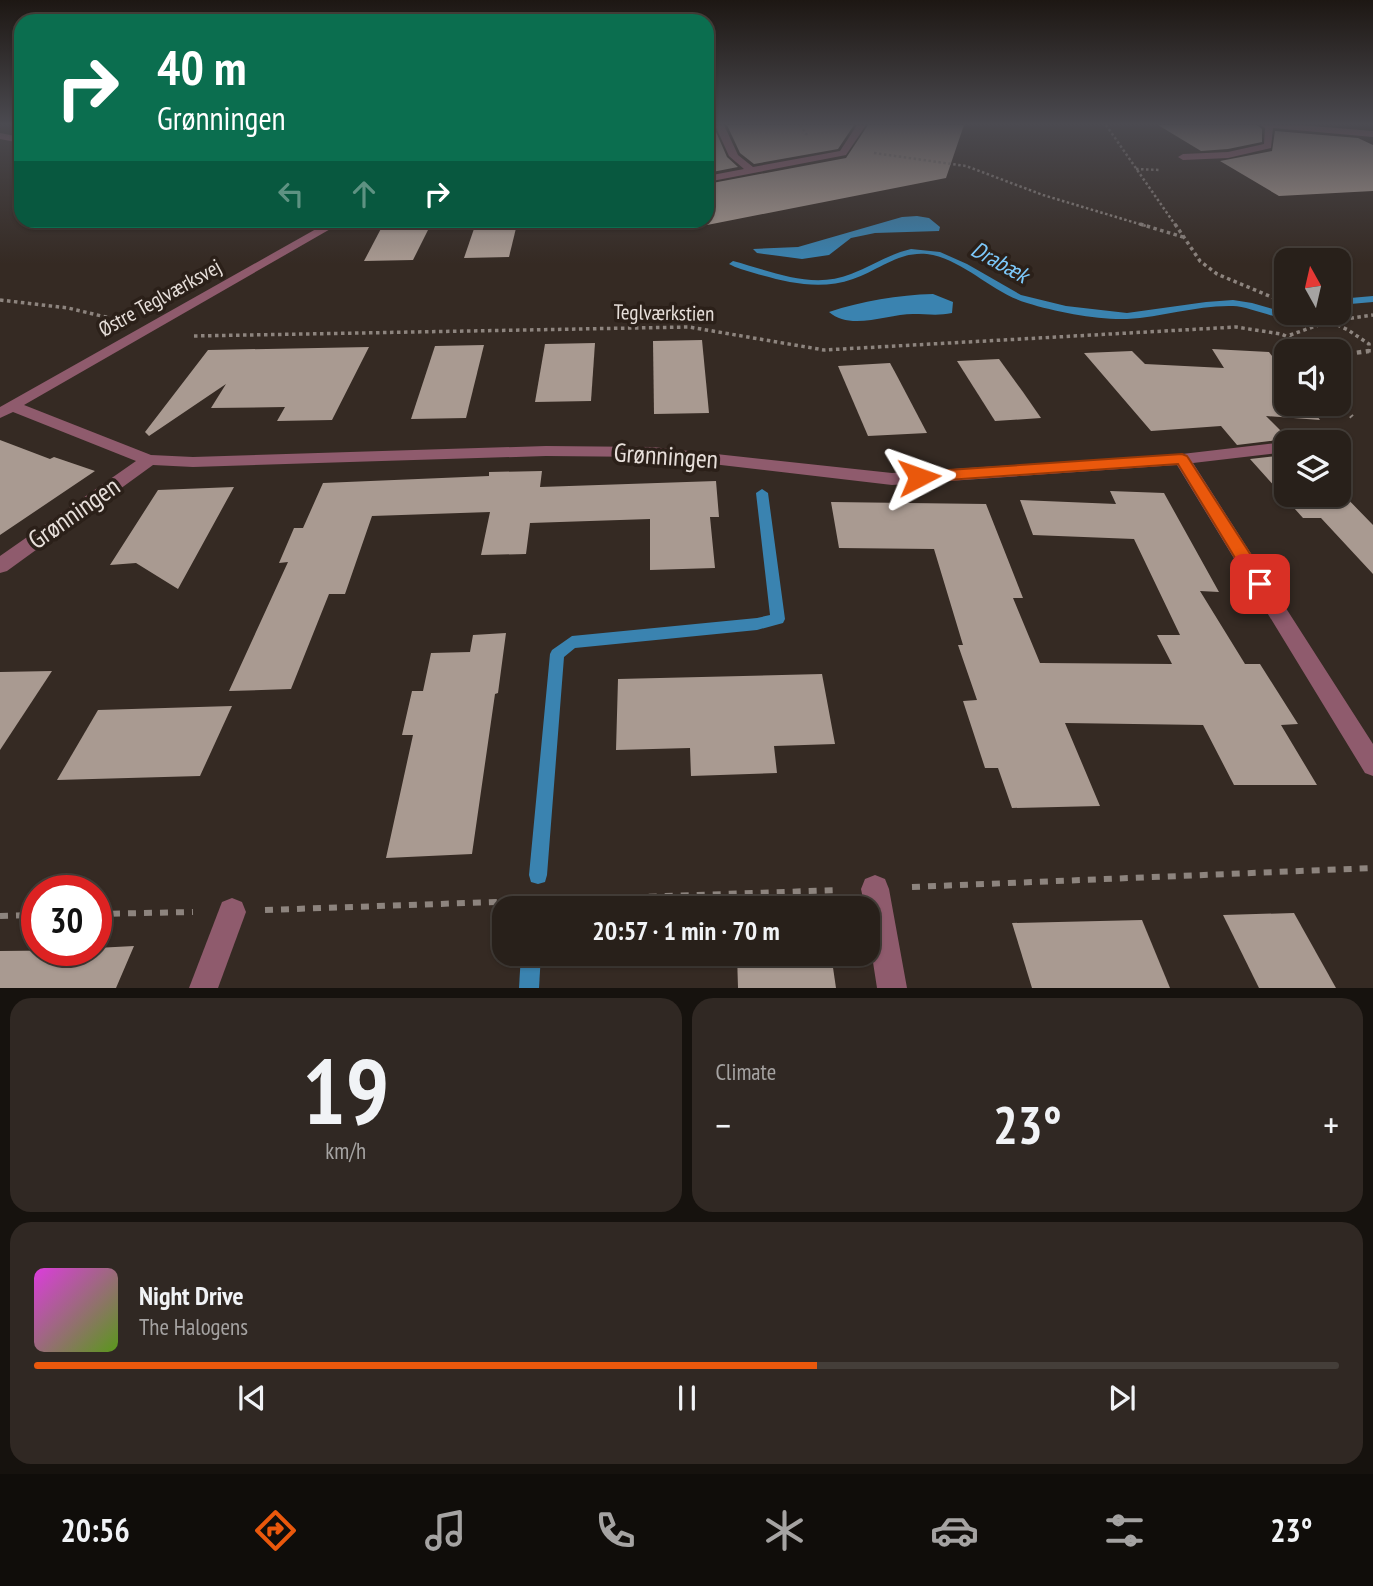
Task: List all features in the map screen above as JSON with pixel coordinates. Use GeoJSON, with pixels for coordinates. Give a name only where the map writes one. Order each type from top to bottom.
{"type":"FeatureCollection","features":[{"type":"Feature","properties":{"kind":"street"},"geometry":{"type":"LineString","coordinates":[[714,178],[751,171]]}},
{"type":"Feature","properties":{"kind":"street","name":"Østre Teglværksvej"},"geometry":{"type":"LineString","coordinates":[[6,409],[327,228]]}},
{"type":"Feature","properties":{"kind":"street","name":"Grønningen"},"geometry":{"type":"LineString","coordinates":[[6,409],[149,460],[194,462],[545,451],[652,453],[892,479],[1182,459],[1274,448]]}},
{"type":"Feature","properties":{"kind":"street"},"geometry":{"type":"LineString","coordinates":[[1182,459],[1373,765]]}},
{"type":"Feature","properties":{"kind":"street","name":"Grønningen"},"geometry":{"type":"LineString","coordinates":[[0,566],[149,460]]}},
{"type":"Feature","properties":{"kind":"street"},"geometry":{"type":"LineString","coordinates":[[875,889],[892,988]]}},
{"type":"Feature","properties":{"kind":"street"},"geometry":{"type":"LineString","coordinates":[[203,988],[232,912]]}},
{"type":"Feature","properties":{"kind":"path"},"geometry":{"type":"LineString","coordinates":[[980,171],[1043,195],[1183,237]]}},
{"type":"Feature","properties":{"kind":"path"},"geometry":{"type":"LineString","coordinates":[[1138,171],[1200,261],[1217,274],[1274,298]]}},
{"type":"Feature","properties":{"kind":"path","name":"Teglværkstien"},"geometry":{"type":"LineString","coordinates":[[0,300],[68,308],[191,336],[689,327],[730,331],[780,344],[824,350],[1236,327],[1256,327],[1298,339]]}},
{"type":"Feature","properties":{"kind":"path"},"geometry":{"type":"LineString","coordinates":[[1351,318],[1373,315]]}},
{"type":"Feature","properties":{"kind":"path"},"geometry":{"type":"LineString","coordinates":[[1290,335],[1316,326]]}},
{"type":"Feature","properties":{"kind":"path"},"geometry":{"type":"LineString","coordinates":[[1339,326],[1372,345],[1369,353],[1351,354]]}},
{"type":"Feature","properties":{"kind":"path"},"geometry":{"type":"LineString","coordinates":[[112,914],[232,912],[875,889],[1373,868]]}},
{"type":"Feature","properties":{"kind":"path"},"geometry":{"type":"LineString","coordinates":[[0,916],[21,915]]}},
{"type":"Feature","properties":{"kind":"water"},"geometry":{"type":"Polygon","coordinates":[[[902,217],[929,218],[940,227],[939,231],[875,233],[851,238],[829,255],[802,259],[757,253],[753,249],[798,247],[902,217]]]}},
{"type":"Feature","properties":{"kind":"water"},"geometry":{"type":"Polygon","coordinates":[[[933,294],[953,302],[952,313],[913,314],[858,321],[838,318],[829,312],[880,299],[933,294]]]}},
{"type":"Feature","properties":{"kind":"building"},"geometry":{"type":"Polygon","coordinates":[[[776,171],[948,171],[946,178],[714,224],[714,183],[776,171]]]}},
{"type":"Feature","properties":{"kind":"building"},"geometry":{"type":"Polygon","coordinates":[[[1237,171],[1373,171],[1373,191],[1279,196],[1237,171]]]}},
{"type":"Feature","properties":{"kind":"building"},"geometry":{"type":"Polygon","coordinates":[[[381,228],[429,228],[413,260],[364,261],[381,228]]]}},
{"type":"Feature","properties":{"kind":"building"},"geometry":{"type":"Polygon","coordinates":[[[474,228],[516,228],[509,257],[464,258],[474,228]]]}},
{"type":"Feature","properties":{"kind":"building"},"geometry":{"type":"Polygon","coordinates":[[[702,340],[709,413],[654,414],[653,341],[702,340]]]}},
{"type":"Feature","properties":{"kind":"building"},"geometry":{"type":"Polygon","coordinates":[[[595,343],[591,401],[535,402],[545,344],[595,343]]]}},
{"type":"Feature","properties":{"kind":"building"},"geometry":{"type":"Polygon","coordinates":[[[484,345],[466,418],[411,419],[435,346],[484,345]]]}},
{"type":"Feature","properties":{"kind":"building"},"geometry":{"type":"Polygon","coordinates":[[[369,347],[332,420],[277,421],[285,407],[211,408],[226,384],[149,436],[145,432],[208,350],[369,347]]]}},
{"type":"Feature","properties":{"kind":"building"},"geometry":{"type":"Polygon","coordinates":[[[1212,349],[1269,352],[1274,359],[1274,416],[1317,416],[1320,420],[1266,416],[1280,430],[1274,430],[1274,440],[1237,445],[1221,426],[1151,431],[1084,353],[1132,351],[1145,364],[1224,368],[1212,349]]]}},
{"type":"Feature","properties":{"kind":"building"},"geometry":{"type":"Polygon","coordinates":[[[999,359],[1041,418],[995,421],[957,361],[999,359]]]}},
{"type":"Feature","properties":{"kind":"building"},"geometry":{"type":"Polygon","coordinates":[[[890,363],[927,433],[868,436],[838,366],[890,363]]]}},
{"type":"Feature","properties":{"kind":"building"},"geometry":{"type":"Polygon","coordinates":[[[0,440],[50,459],[54,457],[95,471],[0,535],[0,440]]]}},
{"type":"Feature","properties":{"kind":"building"},"geometry":{"type":"Polygon","coordinates":[[[1274,456],[1274,486],[1250,459],[1274,456]]]}},
{"type":"Feature","properties":{"kind":"building"},"geometry":{"type":"Polygon","coordinates":[[[542,471],[540,487],[716,481],[719,517],[710,517],[715,568],[650,570],[650,519],[530,523],[526,554],[481,555],[490,512],[372,516],[345,594],[329,594],[291,689],[229,691],[288,562],[279,563],[294,528],[303,528],[323,483],[542,471]]]}},
{"type":"Feature","properties":{"kind":"building"},"geometry":{"type":"Polygon","coordinates":[[[234,487],[178,589],[136,563],[110,565],[158,490],[234,487]]]}},
{"type":"Feature","properties":{"kind":"building"},"geometry":{"type":"Polygon","coordinates":[[[1110,491],[1164,493],[1219,592],[1200,591],[1245,664],[1260,664],[1298,724],[1281,725],[1317,785],[1234,785],[1203,725],[1065,723],[1100,806],[1012,808],[998,768],[985,768],[963,701],[977,700],[958,645],[963,645],[934,549],[839,548],[831,502],[986,504],[1023,598],[1013,598],[1040,663],[1172,664],[1157,635],[1180,635],[1134,539],[1033,535],[1020,500],[1116,504],[1110,491]]]}},
{"type":"Feature","properties":{"kind":"building"},"geometry":{"type":"Polygon","coordinates":[[[1351,502],[1373,525],[1373,574],[1321,518],[1303,518],[1293,507],[1351,507],[1351,502]]]}},
{"type":"Feature","properties":{"kind":"building"},"geometry":{"type":"Polygon","coordinates":[[[506,633],[472,854],[386,858],[413,735],[402,735],[412,691],[423,691],[431,653],[470,652],[473,635],[506,633]]]}},
{"type":"Feature","properties":{"kind":"building"},"geometry":{"type":"Polygon","coordinates":[[[52,671],[0,750],[0,672],[52,671]]]}},
{"type":"Feature","properties":{"kind":"building"},"geometry":{"type":"Polygon","coordinates":[[[822,674],[835,744],[774,746],[777,773],[691,776],[690,748],[616,750],[618,679],[822,674]]]}},
{"type":"Feature","properties":{"kind":"building"},"geometry":{"type":"Polygon","coordinates":[[[232,706],[200,776],[57,780],[98,710],[232,706]]]}},
{"type":"Feature","properties":{"kind":"building"},"geometry":{"type":"Polygon","coordinates":[[[1294,913],[1336,988],[1259,988],[1223,915],[1294,913]]]}},
{"type":"Feature","properties":{"kind":"building"},"geometry":{"type":"Polygon","coordinates":[[[1142,920],[1170,988],[1032,988],[1012,923],[1142,920]]]}},
{"type":"Feature","properties":{"kind":"building"},"geometry":{"type":"Polygon","coordinates":[[[134,946],[116,988],[0,988],[0,951],[21,951],[21,966],[112,966],[112,947],[134,946]]]}},
{"type":"Feature","properties":{"kind":"building"},"geometry":{"type":"Polygon","coordinates":[[[737,966],[833,966],[836,988],[738,988],[737,966]]]}},
{"type":"Feature","properties":{"kind":"waterway","name":"Drabæk"},"geometry":{"type":"LineString","coordinates":[[733,264],[801,282],[829,283],[852,277],[901,254],[922,251],[951,259],[1017,297],[1066,309],[1127,316],[1233,303],[1274,312]]}},
{"type":"Feature","properties":{"kind":"waterway","name":"Drabæk"},"geometry":{"type":"LineString","coordinates":[[1351,301],[1373,299]]}},
{"type":"Feature","properties":{"kind":"waterway"},"geometry":{"type":"LineString","coordinates":[[538,875],[557,654],[572,642],[757,624],[778,619],[762,493]]}},
{"type":"Feature","properties":{"kind":"waterway"},"geometry":{"type":"LineString","coordinates":[[529,988],[530,966]]}},
{"type":"Feature","properties":{"kind":"route"},"geometry":{"type":"LineString","coordinates":[[919,477],[1182,459],[1260,584]]}}]}
